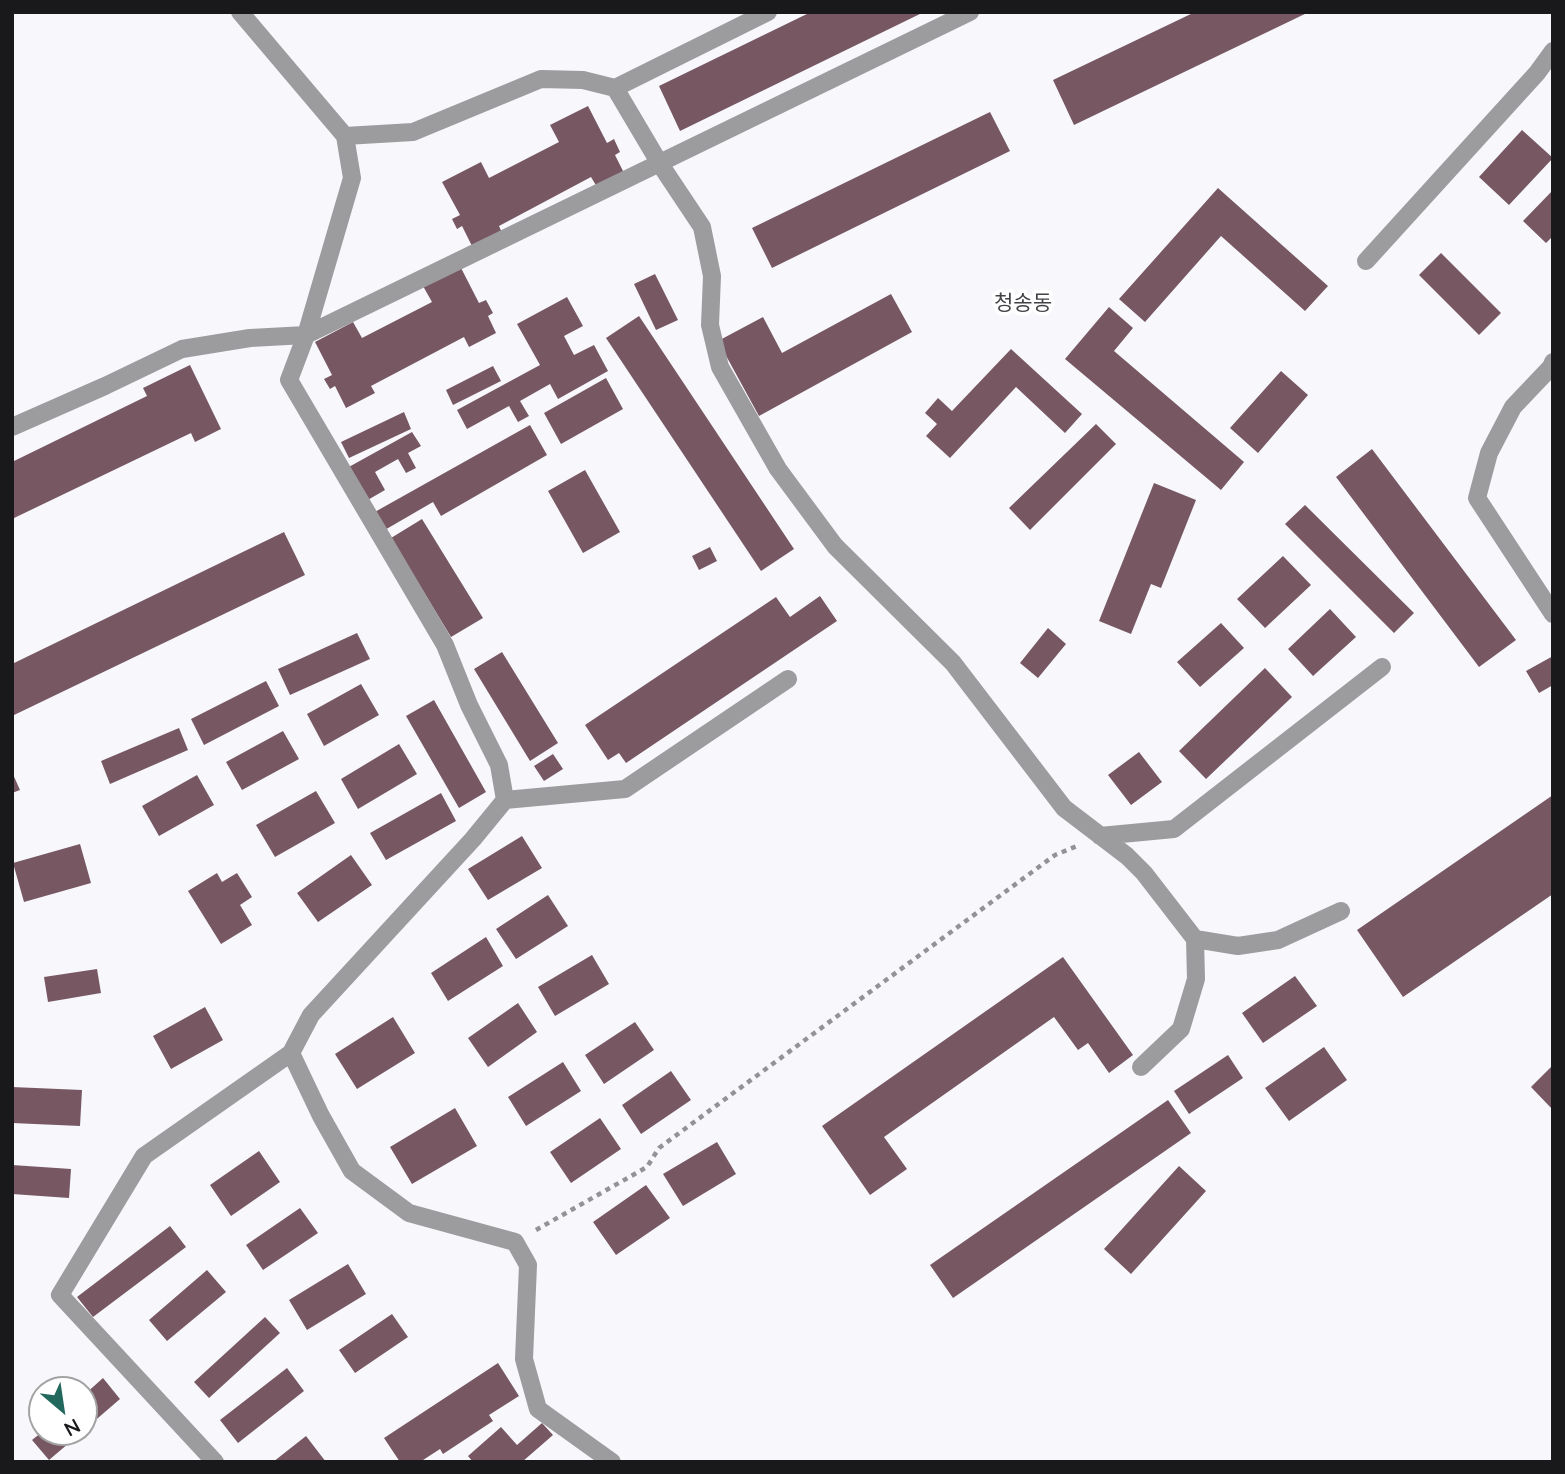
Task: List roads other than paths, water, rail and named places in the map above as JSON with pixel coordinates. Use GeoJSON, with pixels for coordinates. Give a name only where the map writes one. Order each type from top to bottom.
{"type":"FeatureCollection","features":[{"type":"Feature","properties":{"kind":"street"},"geometry":{"type":"LineString","coordinates":[[240,12],[345,136],[352,178],[306,335],[289,380],[445,645],[469,705],[499,765],[505,800]]}},
{"type":"Feature","properties":{"kind":"street"},"geometry":{"type":"LineString","coordinates":[[345,136],[414,132],[541,79],[583,80],[615,88],[768,12]]}},
{"type":"Feature","properties":{"kind":"street"},"geometry":{"type":"LineString","coordinates":[[12,426],[182,349],[250,338],[306,335],[970,12]]}},
{"type":"Feature","properties":{"kind":"street"},"geometry":{"type":"LineString","coordinates":[[1366,261],[1537,73],[1553,51]]}},
{"type":"Feature","properties":{"kind":"street"},"geometry":{"type":"LineString","coordinates":[[615,88],[660,164],[702,227],[712,276],[710,325],[720,367],[778,469],[835,546],[953,663],[1064,808],[1128,856],[1195,939],[1196,979],[1181,1029],[1140,1068]]}},
{"type":"Feature","properties":{"kind":"street"},"geometry":{"type":"LineString","coordinates":[[1553,362],[1513,407],[1489,453],[1477,498],[1553,614]]}},
{"type":"Feature","properties":{"kind":"street"},"geometry":{"type":"LineString","coordinates":[[1100,836],[1174,829],[1381,667]]}},
{"type":"Feature","properties":{"kind":"street"},"geometry":{"type":"LineString","coordinates":[[215,1462],[60,1295],[144,1156],[291,1053],[311,1015],[505,800],[625,789],[788,679]]}},
{"type":"Feature","properties":{"kind":"street"},"geometry":{"type":"LineString","coordinates":[[1195,939],[1238,946],[1278,940],[1341,911]]}},
{"type":"Feature","properties":{"kind":"street"},"geometry":{"type":"LineString","coordinates":[[291,1053],[321,1116],[352,1171],[409,1213],[515,1242],[528,1265],[524,1359],[538,1409],[612,1462]]}},
{"type":"Feature","properties":{"kind":"district","name":"청송동"},"geometry":{"type":"Point","coordinates":[1023,303]}}]}
